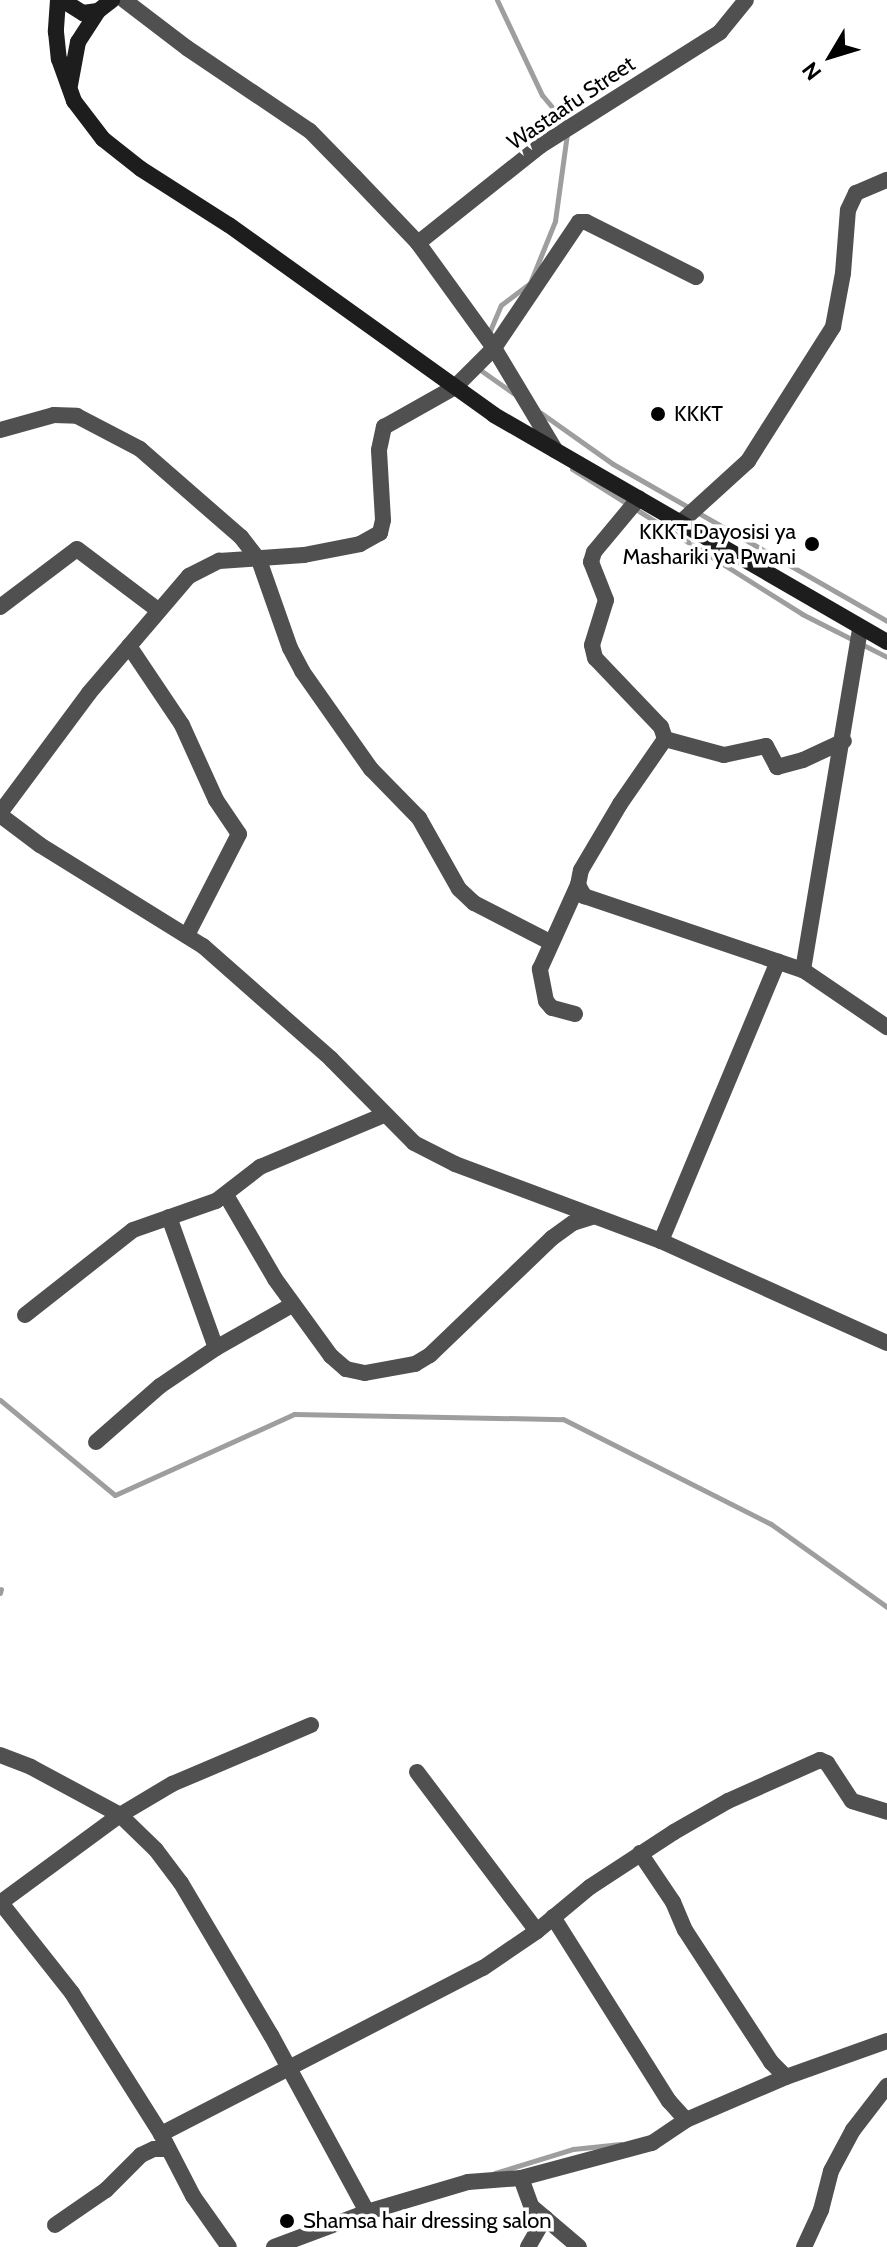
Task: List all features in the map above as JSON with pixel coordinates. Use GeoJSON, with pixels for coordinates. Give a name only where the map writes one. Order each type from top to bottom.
{"type":"FeatureCollection","features":[{"type":"Feature","properties":{"kind":"street"},"geometry":{"type":"LineString","coordinates":[[105,5],[76,11],[60,0],[56,32],[69,90],[103,139],[141,169],[229,225],[494,415],[887,642]]}},
{"type":"Feature","properties":{"kind":"street"},"geometry":{"type":"LineString","coordinates":[[124,0],[187,48],[310,131],[418,243],[494,348],[556,451]]}},
{"type":"Feature","properties":{"kind":"street","name":"Wastaafu Street"},"geometry":{"type":"LineString","coordinates":[[418,243],[540,146],[720,32],[746,0]]}},
{"type":"Feature","properties":{"kind":"street"},"geometry":{"type":"LineString","coordinates":[[69,90],[78,42],[105,5]]}},
{"type":"Feature","properties":{"kind":"street"},"geometry":{"type":"LineString","coordinates":[[681,522],[748,461],[833,327],[843,273],[848,210],[856,193],[887,180]]}},
{"type":"Feature","properties":{"kind":"street"},"geometry":{"type":"LineString","coordinates":[[696,277],[586,222],[579,222],[494,348],[455,387],[384,427],[379,450],[383,520],[380,533],[360,544],[259,560],[209,563],[189,576],[129,646],[0,814],[75,868],[187,935],[265,998],[414,1143],[444,1159],[661,1241],[887,1343]]}},
{"type":"Feature","properties":{"kind":"street"},"geometry":{"type":"LineString","coordinates":[[0,430],[54,415],[85,419],[148,456],[175,483],[241,537],[259,560],[290,648],[302,671],[371,769],[419,818],[459,889],[474,903],[550,942]]}},
{"type":"Feature","properties":{"kind":"street"},"geometry":{"type":"LineString","coordinates":[[639,498],[594,552],[591,562],[606,600],[592,645],[595,658],[661,727],[665,739]]}},
{"type":"Feature","properties":{"kind":"street"},"geometry":{"type":"LineString","coordinates":[[0,607],[77,549],[158,610]]}},
{"type":"Feature","properties":{"kind":"street"},"geometry":{"type":"LineString","coordinates":[[803,970],[844,741],[860,628]]}},
{"type":"Feature","properties":{"kind":"street"},"geometry":{"type":"LineString","coordinates":[[129,646],[182,725],[216,800],[239,834],[187,935]]}},
{"type":"Feature","properties":{"kind":"street"},"geometry":{"type":"LineString","coordinates":[[665,739],[724,755],[766,746],[777,767],[803,760],[844,741]]}},
{"type":"Feature","properties":{"kind":"street"},"geometry":{"type":"LineString","coordinates":[[575,1014],[552,1008],[543,995],[540,969],[578,885],[581,870],[620,804],[665,739]]}},
{"type":"Feature","properties":{"kind":"street"},"geometry":{"type":"LineString","coordinates":[[578,885],[584,896],[803,970],[887,1027]]}},
{"type":"Feature","properties":{"kind":"street"},"geometry":{"type":"LineString","coordinates":[[661,1241],[778,961]]}},
{"type":"Feature","properties":{"kind":"street"},"geometry":{"type":"LineString","coordinates":[[25,1315],[128,1234],[226,1195],[260,1167],[384,1115]]}},
{"type":"Feature","properties":{"kind":"street"},"geometry":{"type":"LineString","coordinates":[[226,1195],[292,1305],[331,1356],[346,1369],[380,1372],[415,1364],[436,1350],[552,1238],[573,1223],[592,1217]]}},
{"type":"Feature","properties":{"kind":"street"},"geometry":{"type":"LineString","coordinates":[[169,1217],[216,1348]]}},
{"type":"Feature","properties":{"kind":"street"},"geometry":{"type":"LineString","coordinates":[[96,1442],[146,1396],[216,1348],[292,1305]]}},
{"type":"Feature","properties":{"kind":"street"},"geometry":{"type":"LineString","coordinates":[[229,2247],[193,2196],[165,2142],[72,1993],[0,1903],[120,1815],[172,1784],[311,1725]]}},
{"type":"Feature","properties":{"kind":"street"},"geometry":{"type":"LineString","coordinates":[[0,1755],[31,1767],[120,1815],[156,1850],[181,1883],[289,2068],[367,2212]]}},
{"type":"Feature","properties":{"kind":"street"},"geometry":{"type":"LineString","coordinates":[[55,2225],[106,2190],[141,2155],[289,2068],[483,1968],[640,1853],[728,1801],[820,1760],[827,1763],[852,1801],[887,1812]]}},
{"type":"Feature","properties":{"kind":"street"},"geometry":{"type":"LineString","coordinates":[[417,1772],[537,1931]]}},
{"type":"Feature","properties":{"kind":"street"},"geometry":{"type":"LineString","coordinates":[[640,1853],[673,1902],[685,1930],[771,2062],[786,2077]]}},
{"type":"Feature","properties":{"kind":"street"},"geometry":{"type":"LineString","coordinates":[[553,1917],[669,2101],[686,2120]]}},
{"type":"Feature","properties":{"kind":"street"},"geometry":{"type":"LineString","coordinates":[[274,2247],[367,2212],[468,2182],[521,2178],[652,2143],[686,2120],[786,2077],[887,2041]]}},
{"type":"Feature","properties":{"kind":"street"},"geometry":{"type":"LineString","coordinates":[[804,2247],[821,2210],[831,2171],[853,2130],[887,2086]]}},
{"type":"Feature","properties":{"kind":"street"},"geometry":{"type":"LineString","coordinates":[[521,2178],[531,2206],[579,2247]]}},
{"type":"Feature","properties":{"kind":"street"},"geometry":{"type":"LineString","coordinates":[[528,2247],[545,2218]]}},
{"type":"Feature","properties":{"kind":"waterway"},"geometry":{"type":"LineString","coordinates":[[497,0],[542,95],[566,124]]}},
{"type":"Feature","properties":{"kind":"waterway"},"geometry":{"type":"LineString","coordinates":[[489,333],[501,305],[530,283],[555,221],[567,133]]}},
{"type":"Feature","properties":{"kind":"waterway"},"geometry":{"type":"LineString","coordinates":[[479,369],[513,393]]}},
{"type":"Feature","properties":{"kind":"waterway"},"geometry":{"type":"LineString","coordinates":[[541,413],[613,464],[887,621]]}},
{"type":"Feature","properties":{"kind":"waterway"},"geometry":{"type":"LineString","coordinates":[[572,469],[802,614],[887,657]]}},
{"type":"Feature","properties":{"kind":"waterway"},"geometry":{"type":"LineString","coordinates":[[0,1400],[115,1495],[294,1414],[563,1419],[771,1524],[887,1607]]}},
{"type":"Feature","properties":{"kind":"waterway"},"geometry":{"type":"LineString","coordinates":[[0,1593],[1,1589]]}},
{"type":"Feature","properties":{"kind":"waterway"},"geometry":{"type":"LineString","coordinates":[[495,2173],[573,2149],[621,2144]]}},
{"type":"Feature","properties":{"kind":"place","name":"KKKT"},"geometry":{"type":"Point","coordinates":[658,414]}},
{"type":"Feature","properties":{"kind":"place","name":"KKKT Dayosisi ya Mashariki ya Pwani"},"geometry":{"type":"Point","coordinates":[812,544]}},
{"type":"Feature","properties":{"kind":"place","name":"Shamsa hair dressing salon"},"geometry":{"type":"Point","coordinates":[287,2221]}}]}
